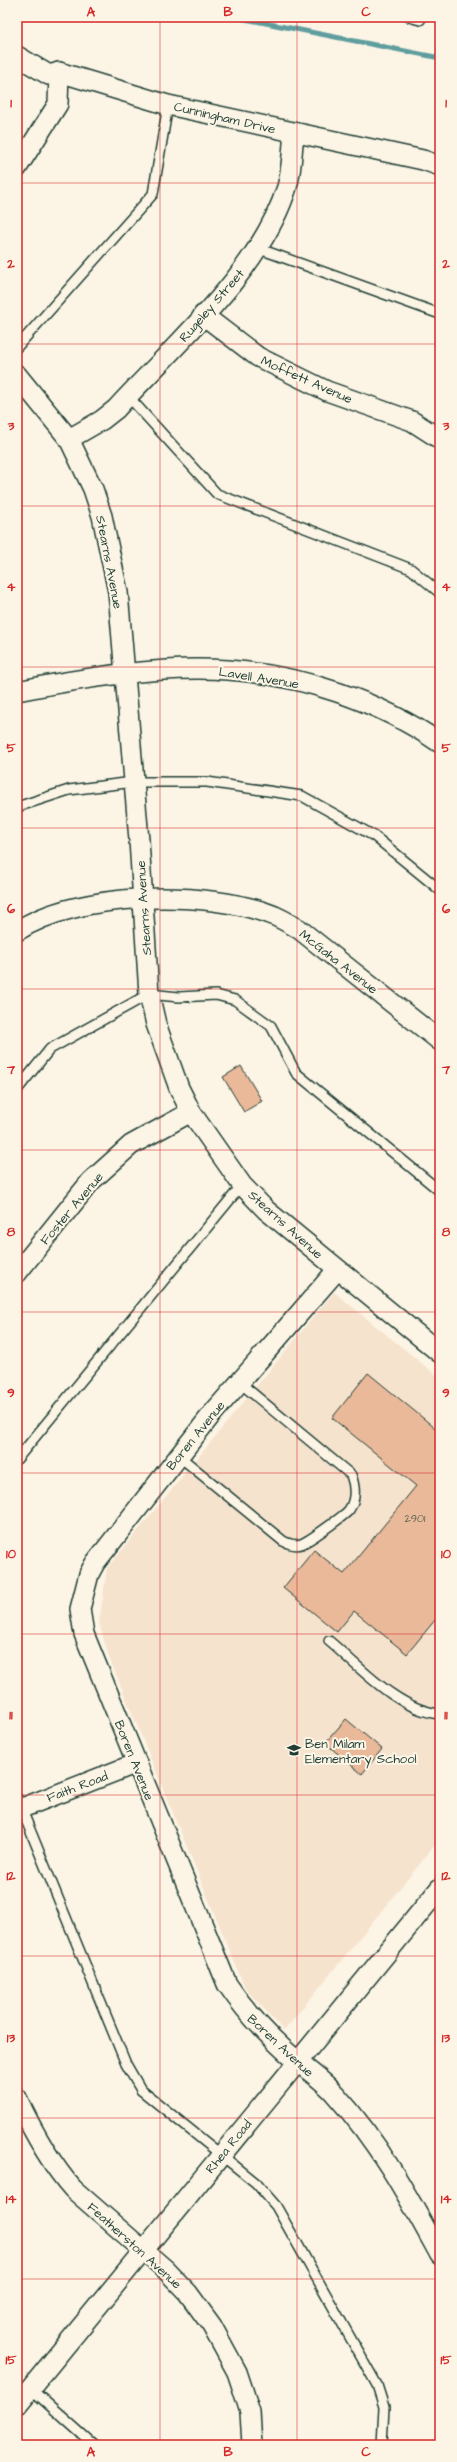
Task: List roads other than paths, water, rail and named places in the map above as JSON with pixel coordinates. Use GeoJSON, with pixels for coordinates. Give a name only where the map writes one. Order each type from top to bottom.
{"type":"FeatureCollection","features":[{"type":"Feature","properties":{"kind":"street","name":"Cunningham Drive"},"geometry":{"type":"LineString","coordinates":[[17,56],[49,75],[58,72],[168,105],[424,160],[440,166]]}},
{"type":"Feature","properties":{"kind":"street"},"geometry":{"type":"LineString","coordinates":[[17,168],[58,104],[58,72]]}},
{"type":"Feature","properties":{"kind":"street","name":"Rugeley Street"},"geometry":{"type":"LineString","coordinates":[[69,439],[102,420],[128,396],[243,270],[271,225],[287,186],[294,133]]}},
{"type":"Feature","properties":{"kind":"street","name":"Moffett Avenue"},"geometry":{"type":"LineString","coordinates":[[203,315],[258,357],[327,391],[412,421],[440,439]]}},
{"type":"Feature","properties":{"kind":"street","name":"Stearns Avenue"},"geometry":{"type":"LineString","coordinates":[[17,375],[69,439],[93,489],[102,516],[118,592],[134,782],[149,994],[156,1024],[179,1088],[191,1112],[242,1185],[266,1210],[337,1270],[440,1353]]}},
{"type":"Feature","properties":{"kind":"street","name":"Lavell Avenue"},"geometry":{"type":"LineString","coordinates":[[17,691],[68,681],[124,675],[180,670],[228,670],[303,683],[383,710],[440,743]]}},
{"type":"Feature","properties":{"kind":"street","name":"McGaha Avenue"},"geometry":{"type":"LineString","coordinates":[[17,931],[59,911],[94,903],[196,899],[233,904],[275,916],[316,940],[440,1041]]}},
{"type":"Feature","properties":{"kind":"street","name":"Foster Avenue"},"geometry":{"type":"LineString","coordinates":[[17,1273],[91,1181],[131,1145],[191,1112]]}},
{"type":"Feature","properties":{"kind":"street","name":"Boren Avenue"},"geometry":{"type":"LineString","coordinates":[[337,1270],[239,1382],[95,1563],[89,1574],[80,1609],[84,1634],[227,1984],[245,2011],[297,2061],[334,2093],[366,2130],[400,2183],[440,2255]]}},
{"type":"Feature","properties":{"kind":"street","name":"Faith Road"},"geometry":{"type":"LineString","coordinates":[[18,1805],[137,1763]]}},
{"type":"Feature","properties":{"kind":"street","name":"Rhea Road"},"geometry":{"type":"LineString","coordinates":[[17,2405],[440,1888]]}},
{"type":"Feature","properties":{"kind":"street","name":"Featherston Avenue"},"geometry":{"type":"LineString","coordinates":[[17,2098],[29,2123],[62,2177],[73,2189],[166,2270],[188,2293],[212,2326],[237,2372],[250,2412],[252,2445]]}},
{"type":"Feature","properties":{"kind":"lane"},"geometry":{"type":"LineString","coordinates":[[409,17],[420,20],[422,17]]}},
{"type":"Feature","properties":{"kind":"lane"},"geometry":{"type":"LineString","coordinates":[[17,347],[153,194],[168,105]]}},
{"type":"Feature","properties":{"kind":"lane"},"geometry":{"type":"LineString","coordinates":[[257,248],[440,314]]}},
{"type":"Feature","properties":{"kind":"lane"},"geometry":{"type":"LineString","coordinates":[[128,396],[217,494],[411,569],[440,593]]}},
{"type":"Feature","properties":{"kind":"lane"},"geometry":{"type":"LineString","coordinates":[[17,807],[69,790],[134,782],[207,782],[302,796],[374,836],[440,890]]}},
{"type":"Feature","properties":{"kind":"lane"},"geometry":{"type":"LineString","coordinates":[[17,1090],[50,1049],[149,994],[179,997],[216,995],[235,1000],[271,1026],[296,1073],[440,1191]]}},
{"type":"Feature","properties":{"kind":"lane"},"geometry":{"type":"LineString","coordinates":[[17,1460],[242,1185]]}},
{"type":"Feature","properties":{"kind":"lane"},"geometry":{"type":"LineString","coordinates":[[179,1456],[284,1541],[293,1545],[307,1541],[349,1510],[354,1499],[356,1487],[351,1474],[239,1382]]}},
{"type":"Feature","properties":{"kind":"lane"},"geometry":{"type":"LineString","coordinates":[[329,1642],[404,1704],[424,1712],[440,1714]]}},
{"type":"Feature","properties":{"kind":"lane"},"geometry":{"type":"LineString","coordinates":[[18,1805],[126,2064],[141,2090],[256,2183],[276,2206],[377,2385],[384,2407],[382,2445]]}},
{"type":"Feature","properties":{"kind":"lane"},"geometry":{"type":"LineString","coordinates":[[30,2388],[94,2445]]}},
{"type":"Feature","properties":{"kind":"waterway"},"geometry":{"type":"LineString","coordinates":[[235,17],[440,58]]}},
{"type":"Feature","properties":{"kind":"place","name":"Ben Milam Elementary School"},"geometry":{"type":"Point","coordinates":[294,1750]}}]}
